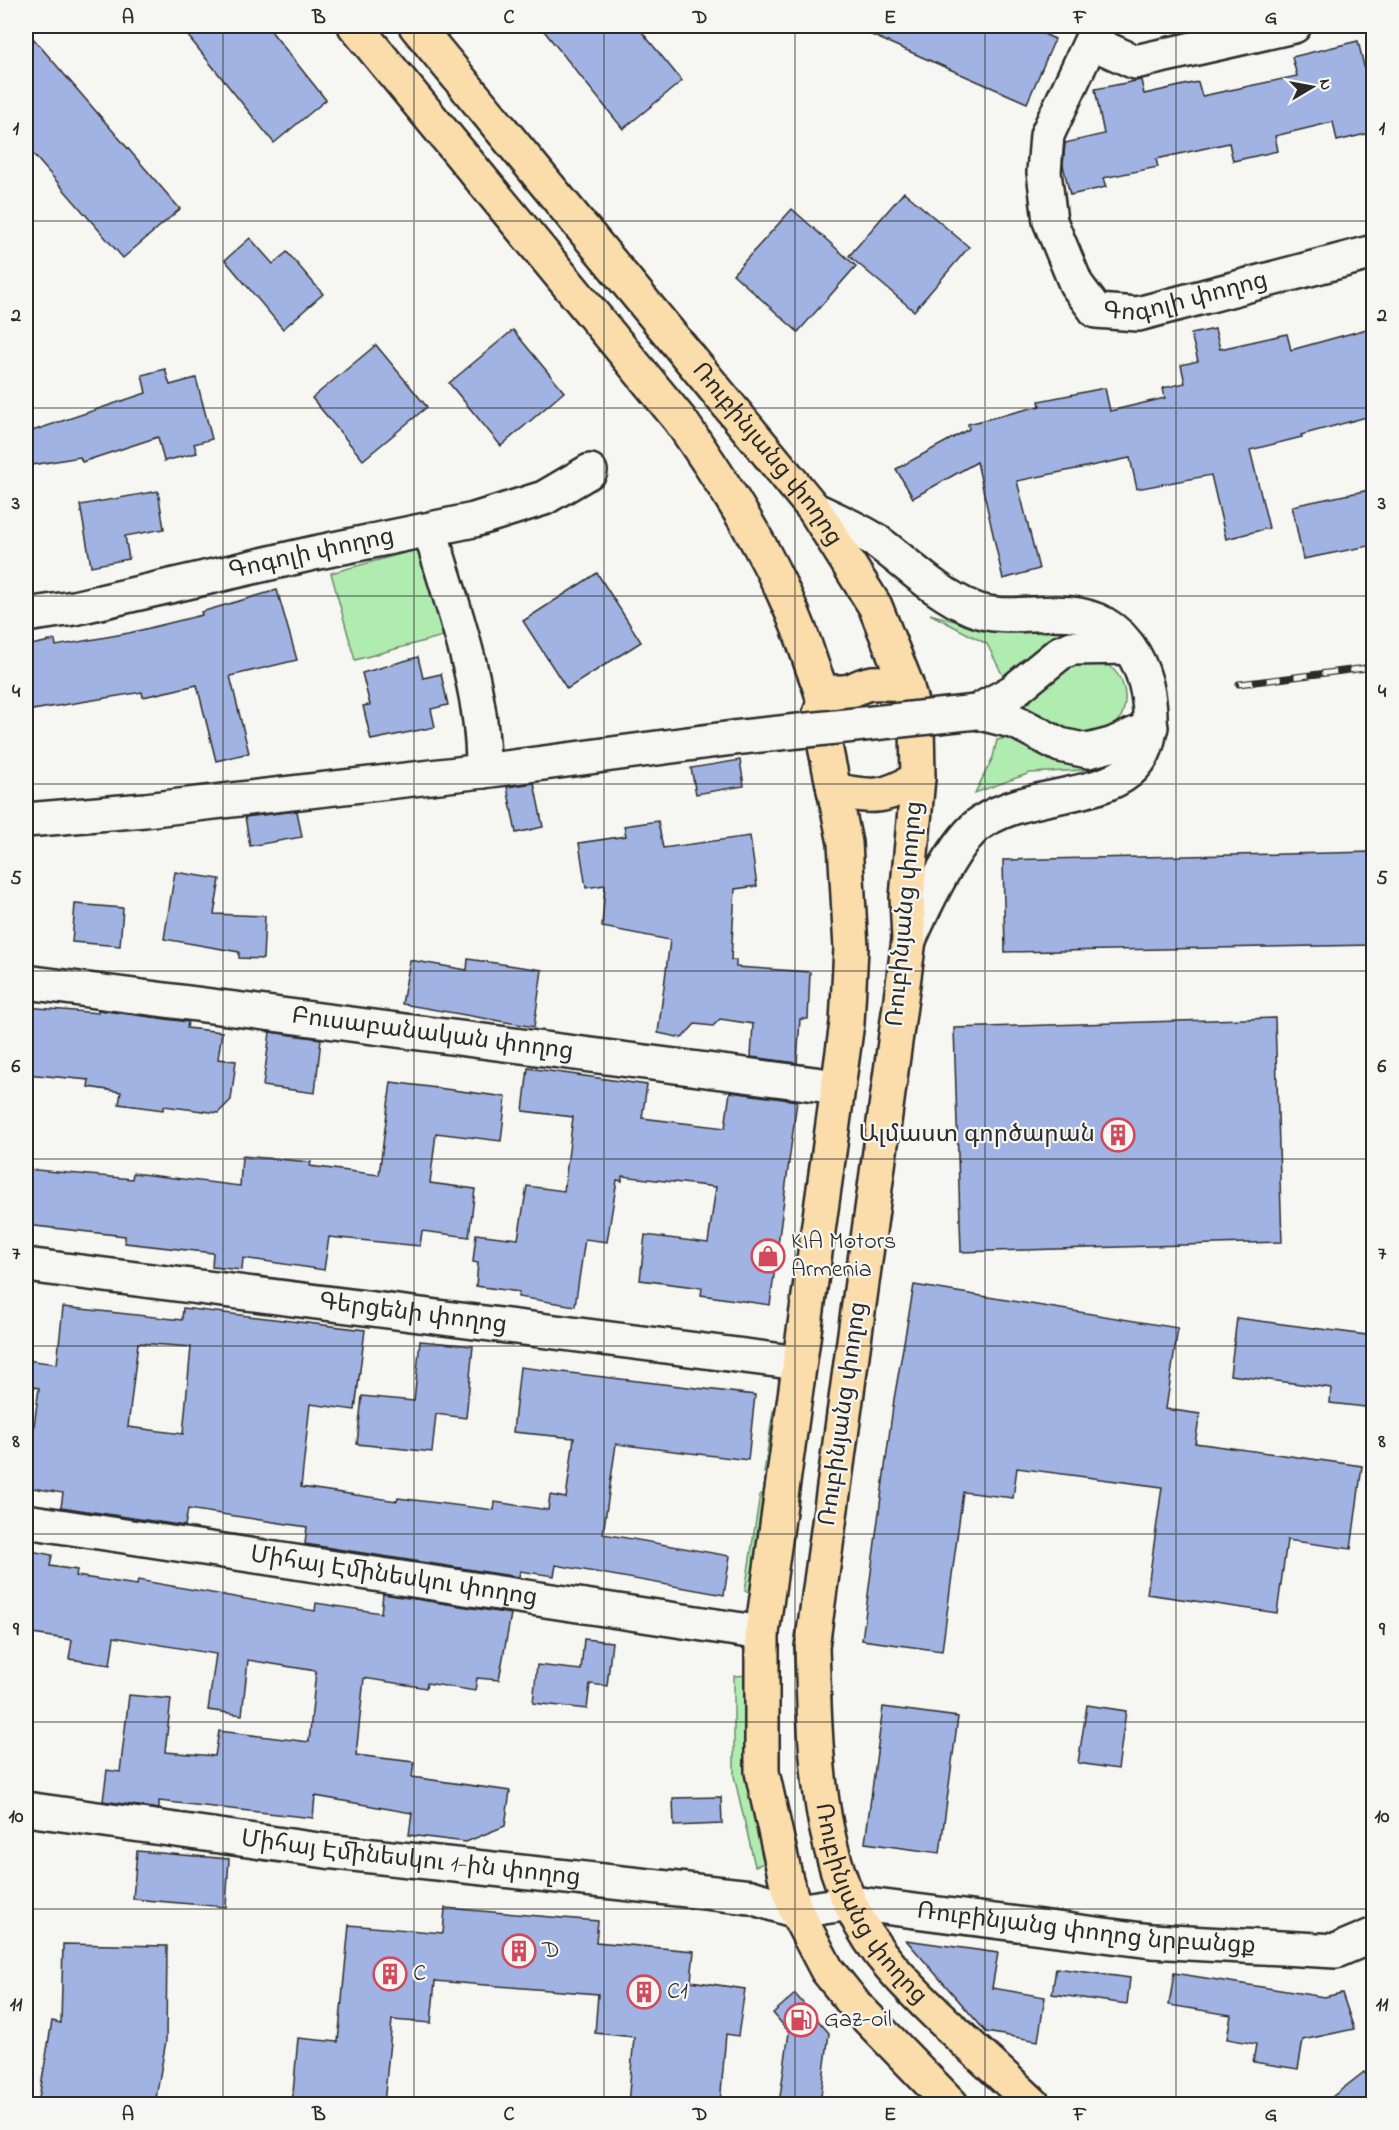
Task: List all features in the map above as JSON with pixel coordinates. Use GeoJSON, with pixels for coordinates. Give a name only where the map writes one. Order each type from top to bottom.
{"type":"FeatureCollection","features":[{"type":"Feature","properties":{"kind":"main road","name":"Ռուբինյանց փողոց"},"geometry":{"type":"LineString","coordinates":[[355,26],[691,436],[746,520],[775,574],[802,634],[823,701],[819,717],[845,843],[851,948],[847,1023],[762,1633],[762,1772],[786,1880],[796,1911],[826,1970],[855,2005],[951,2104]]}},
{"type":"Feature","properties":{"kind":"main road","name":"Ռուբինյանց փողոց"},"geometry":{"type":"LineString","coordinates":[[416,26],[814,509],[875,606],[906,684],[917,724],[918,778],[907,897],[909,940],[812,1647],[816,1759],[826,1825],[836,1862],[864,1929],[891,1968],[1034,2104]]}},
{"type":"Feature","properties":{"kind":"main road"},"geometry":{"type":"LineString","coordinates":[[823,701],[831,705],[837,692],[851,693],[860,686],[875,682],[906,684]]}},
{"type":"Feature","properties":{"kind":"main road"},"geometry":{"type":"LineString","coordinates":[[834,790],[867,796],[897,792],[918,778]]}},
{"type":"Feature","properties":{"kind":"street"},"geometry":{"type":"LineString","coordinates":[[1094,34],[1135,62],[1293,26]]}},
{"type":"Feature","properties":{"kind":"street","name":"Գոգոլի փողոց"},"geometry":{"type":"LineString","coordinates":[[1094,34],[1047,135],[1044,172],[1050,221],[1076,284],[1096,311],[1138,314],[1374,252]]}},
{"type":"Feature","properties":{"kind":"street","name":"Գոգոլի փողոց"},"geometry":{"type":"LineString","coordinates":[[26,615],[74,608],[314,553],[474,520],[544,498],[590,471]]}},
{"type":"Feature","properties":{"kind":"street"},"geometry":{"type":"LineString","coordinates":[[814,509],[873,539],[941,592],[970,608],[992,615],[1066,612],[1104,624],[1130,646],[1148,692],[1151,727],[1147,747],[1140,762],[1126,775],[1108,783],[1006,809],[980,822],[936,882],[909,940]]}},
{"type":"Feature","properties":{"kind":"street"},"geometry":{"type":"LineString","coordinates":[[430,530],[467,653],[483,742],[483,771]]}},
{"type":"Feature","properties":{"kind":"street"},"geometry":{"type":"LineString","coordinates":[[976,712],[1011,692],[1060,653],[1072,648],[1130,646]]}},
{"type":"Feature","properties":{"kind":"street"},"geometry":{"type":"LineString","coordinates":[[26,820],[145,810],[483,771],[733,738],[976,712],[1016,722],[1060,745],[1088,751],[1111,745],[1151,727]]}},
{"type":"Feature","properties":{"kind":"street","name":"Բուսաբանական փողոց"},"geometry":{"type":"LineString","coordinates":[[26,982],[838,1087]]}},
{"type":"Feature","properties":{"kind":"street","name":"Գերցենի փողոց"},"geometry":{"type":"LineString","coordinates":[[26,1265],[799,1363]]}},
{"type":"Feature","properties":{"kind":"street","name":"Միհայ Էմինեսկու փողոց"},"geometry":{"type":"LineString","coordinates":[[26,1521],[762,1633]]}},
{"type":"Feature","properties":{"kind":"street","name":"Միհայ Էմինեսկու 1-ին փողոց"},"geometry":{"type":"LineString","coordinates":[[26,1809],[326,1851],[751,1897],[796,1911]]}},
{"type":"Feature","properties":{"kind":"street","name":"Ռուբինյանց փողոց նրբանցք"},"geometry":{"type":"LineString","coordinates":[[796,1911],[852,1903],[1151,1941],[1336,1951],[1374,1935]]}},
{"type":"Feature","properties":{"kind":"green space"},"geometry":{"type":"Polygon","coordinates":[[[419,549],[443,636],[355,660],[331,573],[419,549]]]}},
{"type":"Feature","properties":{"kind":"green space"},"geometry":{"type":"Polygon","coordinates":[[[930,614],[980,628],[1082,626],[1004,683],[1003,676],[987,644],[930,614]]]}},
{"type":"Feature","properties":{"kind":"green space"},"geometry":{"type":"Polygon","coordinates":[[[1104,661],[1117,674],[1124,690],[1124,707],[1117,724],[1083,740],[1014,707],[1057,666],[1104,661]]]}},
{"type":"Feature","properties":{"kind":"green space"},"geometry":{"type":"Polygon","coordinates":[[[1008,734],[1107,763],[1083,770],[1030,773],[975,793],[993,757],[997,740],[1008,738],[1008,734]]]}},
{"type":"Feature","properties":{"kind":"green space"},"geometry":{"type":"Polygon","coordinates":[[[773,1411],[786,1413],[776,1476],[764,1473],[773,1411]]]}},
{"type":"Feature","properties":{"kind":"green space"},"geometry":{"type":"Polygon","coordinates":[[[760,1494],[773,1496],[758,1592],[745,1591],[760,1494]]]}},
{"type":"Feature","properties":{"kind":"green space"},"geometry":{"type":"Polygon","coordinates":[[[750,1675],[772,1861],[755,1866],[734,1776],[734,1676],[750,1675]]]}},
{"type":"Feature","properties":{"kind":"building"},"geometry":{"type":"Polygon","coordinates":[[[180,26],[267,26],[326,100],[274,143],[180,26]]]}},
{"type":"Feature","properties":{"kind":"building"},"geometry":{"type":"Polygon","coordinates":[[[540,26],[637,26],[682,81],[623,129],[540,26]]]}},
{"type":"Feature","properties":{"kind":"building"},"geometry":{"type":"Polygon","coordinates":[[[851,26],[1026,26],[1055,39],[1027,103],[851,26]]]}},
{"type":"Feature","properties":{"kind":"building"},"geometry":{"type":"Polygon","coordinates":[[[26,30],[180,209],[123,258],[26,146],[26,30]]]}},
{"type":"Feature","properties":{"kind":"building"},"geometry":{"type":"Polygon","coordinates":[[[1358,41],[1374,108],[1374,132],[1337,141],[1333,122],[1275,136],[1278,151],[1233,161],[1229,143],[1156,159],[1158,167],[1103,178],[1106,187],[1070,195],[1063,165],[1065,143],[1104,134],[1095,89],[1141,80],[1144,94],[1198,82],[1202,96],[1297,76],[1292,57],[1358,41]]]}},
{"type":"Feature","properties":{"kind":"building"},"geometry":{"type":"Polygon","coordinates":[[[904,192],[969,247],[914,311],[849,256],[904,192]]]}},
{"type":"Feature","properties":{"kind":"building"},"geometry":{"type":"Polygon","coordinates":[[[792,209],[856,266],[798,332],[733,274],[792,209]]]}},
{"type":"Feature","properties":{"kind":"building"},"geometry":{"type":"Polygon","coordinates":[[[250,238],[273,264],[287,252],[323,294],[283,329],[225,260],[250,238]]]}},
{"type":"Feature","properties":{"kind":"building"},"geometry":{"type":"Polygon","coordinates":[[[1374,327],[1374,415],[1250,450],[1269,528],[1226,539],[1211,475],[1137,489],[1130,458],[1017,481],[1039,569],[1003,579],[977,462],[913,498],[896,469],[969,429],[968,424],[1040,406],[1039,401],[1105,388],[1110,411],[1165,398],[1163,388],[1185,383],[1181,365],[1198,361],[1191,334],[1215,329],[1220,349],[1287,334],[1291,350],[1374,327]]]}},
{"type":"Feature","properties":{"kind":"building"},"geometry":{"type":"Polygon","coordinates":[[[513,330],[564,392],[501,446],[449,383],[513,330]]]}},
{"type":"Feature","properties":{"kind":"building"},"geometry":{"type":"Polygon","coordinates":[[[376,345],[427,407],[363,460],[312,398],[376,345]]]}},
{"type":"Feature","properties":{"kind":"building"},"geometry":{"type":"Polygon","coordinates":[[[165,369],[170,385],[196,378],[212,439],[194,444],[197,453],[164,461],[158,437],[82,462],[80,457],[26,466],[26,433],[146,393],[142,375],[165,369]]]}},
{"type":"Feature","properties":{"kind":"building"},"geometry":{"type":"Polygon","coordinates":[[[1374,489],[1374,545],[1303,559],[1292,506],[1374,489]]]}},
{"type":"Feature","properties":{"kind":"building"},"geometry":{"type":"Polygon","coordinates":[[[158,491],[164,529],[125,536],[129,559],[91,566],[80,505],[158,491]]]}},
{"type":"Feature","properties":{"kind":"building"},"geometry":{"type":"Polygon","coordinates":[[[597,573],[641,642],[567,689],[523,621],[597,573]]]}},
{"type":"Feature","properties":{"kind":"building"},"geometry":{"type":"Polygon","coordinates":[[[277,590],[297,660],[230,676],[249,753],[216,761],[197,685],[143,697],[142,692],[26,711],[26,646],[55,640],[56,646],[129,633],[202,615],[201,612],[277,590]]]}},
{"type":"Feature","properties":{"kind":"building"},"geometry":{"type":"Polygon","coordinates":[[[418,657],[423,678],[441,674],[448,705],[431,709],[435,727],[371,740],[363,706],[370,705],[362,673],[418,657]]]}},
{"type":"Feature","properties":{"kind":"building"},"geometry":{"type":"Polygon","coordinates":[[[740,760],[744,786],[696,794],[691,768],[740,760]]]}},
{"type":"Feature","properties":{"kind":"building"},"geometry":{"type":"Polygon","coordinates":[[[534,783],[543,827],[516,833],[507,787],[534,783]]]}},
{"type":"Feature","properties":{"kind":"building"},"geometry":{"type":"Polygon","coordinates":[[[297,811],[302,837],[250,846],[245,817],[297,811]]]}},
{"type":"Feature","properties":{"kind":"building"},"geometry":{"type":"Polygon","coordinates":[[[658,821],[663,848],[750,836],[757,886],[735,889],[731,960],[736,960],[736,967],[810,972],[808,1019],[800,1019],[797,1063],[751,1057],[753,1024],[720,1019],[713,1026],[695,1024],[682,1038],[658,1033],[670,940],[602,927],[605,885],[586,888],[579,843],[626,836],[624,826],[658,821]]]}},
{"type":"Feature","properties":{"kind":"building"},"geometry":{"type":"Polygon","coordinates":[[[1374,852],[1374,945],[1005,952],[1003,860],[1374,852]]]}},
{"type":"Feature","properties":{"kind":"building"},"geometry":{"type":"Polygon","coordinates":[[[175,872],[220,879],[214,914],[265,916],[263,959],[239,958],[239,952],[164,939],[175,872]]]}},
{"type":"Feature","properties":{"kind":"building"},"geometry":{"type":"Polygon","coordinates":[[[75,904],[123,908],[120,946],[72,942],[75,904]]]}},
{"type":"Feature","properties":{"kind":"building"},"geometry":{"type":"Polygon","coordinates":[[[468,959],[542,970],[534,1027],[402,1004],[410,960],[467,970],[468,959]]]}},
{"type":"Feature","properties":{"kind":"building"},"geometry":{"type":"Polygon","coordinates":[[[26,1007],[98,1013],[98,1010],[188,1022],[187,1028],[222,1032],[218,1059],[236,1061],[231,1100],[218,1113],[164,1106],[163,1110],[119,1104],[121,1092],[88,1087],[89,1080],[26,1074],[26,1007]]]}},
{"type":"Feature","properties":{"kind":"building","name":"Ալմաստ գործարան"},"geometry":{"type":"Polygon","coordinates":[[[1275,1018],[1282,1242],[961,1252],[954,1028],[1275,1018]]]}},
{"type":"Feature","properties":{"kind":"building"},"geometry":{"type":"Polygon","coordinates":[[[270,1032],[321,1039],[315,1093],[263,1086],[270,1032]]]}},
{"type":"Feature","properties":{"kind":"building"},"geometry":{"type":"Polygon","coordinates":[[[528,1068],[647,1085],[642,1118],[725,1128],[730,1092],[797,1101],[770,1305],[701,1295],[702,1288],[640,1280],[645,1235],[708,1243],[716,1187],[622,1176],[622,1181],[617,1180],[607,1242],[585,1239],[575,1306],[518,1297],[519,1292],[476,1286],[478,1263],[473,1262],[476,1234],[518,1239],[527,1186],[564,1191],[573,1117],[523,1111],[528,1068]]]}},
{"type":"Feature","properties":{"kind":"building"},"geometry":{"type":"Polygon","coordinates":[[[391,1082],[506,1097],[501,1141],[436,1133],[430,1183],[475,1189],[469,1237],[422,1231],[420,1246],[329,1237],[324,1270],[243,1258],[242,1270],[212,1267],[213,1253],[125,1243],[125,1236],[26,1225],[26,1169],[132,1179],[133,1173],[240,1186],[242,1156],[311,1162],[310,1166],[379,1175],[391,1082]]]}},
{"type":"Feature","properties":{"kind":"building"},"geometry":{"type":"Polygon","coordinates":[[[914,1285],[1178,1328],[1166,1409],[1200,1414],[1195,1443],[1362,1466],[1351,1549],[1287,1540],[1277,1613],[1147,1594],[1162,1487],[1017,1468],[1013,1498],[963,1492],[942,1651],[862,1640],[894,1399],[914,1285]]]}},
{"type":"Feature","properties":{"kind":"building"},"geometry":{"type":"Polygon","coordinates":[[[63,1307],[182,1320],[183,1308],[365,1330],[355,1410],[310,1404],[301,1487],[397,1501],[398,1498],[494,1510],[495,1502],[548,1510],[550,1495],[566,1498],[574,1438],[513,1432],[520,1367],[755,1395],[748,1460],[616,1444],[603,1534],[730,1556],[724,1595],[556,1565],[554,1576],[520,1571],[519,1577],[305,1544],[307,1527],[188,1509],[185,1526],[61,1507],[63,1493],[26,1487],[39,1388],[26,1386],[26,1360],[57,1364],[63,1307]],[[138,1343],[128,1427],[183,1434],[191,1347],[138,1343]]]}},
{"type":"Feature","properties":{"kind":"building"},"geometry":{"type":"Polygon","coordinates":[[[1237,1318],[1374,1336],[1374,1408],[1330,1403],[1331,1388],[1230,1375],[1237,1318]]]}},
{"type":"Feature","properties":{"kind":"building"},"geometry":{"type":"Polygon","coordinates":[[[420,1341],[473,1346],[466,1418],[436,1414],[432,1452],[357,1444],[362,1396],[414,1401],[420,1341]]]}},
{"type":"Feature","properties":{"kind":"building"},"geometry":{"type":"Polygon","coordinates":[[[26,1550],[52,1555],[50,1566],[77,1570],[76,1576],[137,1585],[138,1580],[315,1611],[316,1603],[381,1613],[383,1594],[511,1614],[499,1680],[477,1678],[475,1691],[427,1683],[426,1688],[364,1678],[356,1755],[414,1762],[412,1777],[510,1791],[505,1826],[466,1842],[409,1835],[412,1813],[315,1796],[313,1818],[159,1801],[159,1809],[103,1801],[107,1770],[120,1772],[129,1695],[171,1699],[165,1752],[215,1756],[219,1731],[309,1742],[316,1671],[248,1660],[242,1715],[208,1710],[216,1654],[114,1637],[110,1665],[69,1659],[72,1640],[26,1633],[26,1550]]]}},
{"type":"Feature","properties":{"kind":"building"},"geometry":{"type":"Polygon","coordinates":[[[584,1639],[612,1642],[607,1686],[590,1684],[587,1709],[533,1703],[537,1665],[581,1670],[584,1639]]]}},
{"type":"Feature","properties":{"kind":"building"},"geometry":{"type":"Polygon","coordinates":[[[1087,1705],[1126,1711],[1118,1769],[1078,1763],[1087,1705]]]}},
{"type":"Feature","properties":{"kind":"building"},"geometry":{"type":"Polygon","coordinates":[[[883,1707],[958,1717],[940,1853],[865,1843],[883,1707]]]}},
{"type":"Feature","properties":{"kind":"building"},"geometry":{"type":"Polygon","coordinates":[[[721,1797],[722,1824],[674,1826],[673,1798],[721,1797]]]}},
{"type":"Feature","properties":{"kind":"building"},"geometry":{"type":"Polygon","coordinates":[[[137,1851],[229,1859],[226,1907],[133,1899],[137,1851]]]}},
{"type":"Feature","properties":{"kind":"building"},"geometry":{"type":"Polygon","coordinates":[[[445,1908],[598,1921],[596,1942],[694,1951],[691,1981],[745,1989],[738,2036],[726,2034],[720,2104],[628,2104],[634,2037],[595,2033],[598,1994],[435,1981],[431,2023],[392,2020],[384,2104],[292,2104],[298,2038],[338,2042],[349,1925],[443,1933],[445,1908]]]}},
{"type":"Feature","properties":{"kind":"building"},"geometry":{"type":"Polygon","coordinates":[[[906,1940],[998,1953],[992,1988],[1045,1997],[1038,2041],[986,2032],[906,1940]]]}},
{"type":"Feature","properties":{"kind":"building"},"geometry":{"type":"Polygon","coordinates":[[[63,1944],[167,1946],[166,2041],[155,2104],[38,2104],[52,2021],[61,2023],[63,1944]]]}},
{"type":"Feature","properties":{"kind":"building"},"geometry":{"type":"Polygon","coordinates":[[[1056,1968],[1130,1978],[1127,2004],[1052,1994],[1056,1968]]]}},
{"type":"Feature","properties":{"kind":"building"},"geometry":{"type":"Polygon","coordinates":[[[1174,1973],[1324,1997],[1342,1993],[1354,2029],[1303,2040],[1298,2069],[1253,2062],[1256,2044],[1227,2039],[1231,2015],[1169,2005],[1174,1973]]]}},
{"type":"Feature","properties":{"kind":"building"},"geometry":{"type":"Polygon","coordinates":[[[795,1994],[829,2033],[820,2104],[779,2104],[789,2032],[773,2013],[795,1994]]]}},
{"type":"Feature","properties":{"kind":"building"},"geometry":{"type":"Polygon","coordinates":[[[1364,2072],[1374,2084],[1374,2104],[1323,2104],[1364,2072]]]}},
{"type":"Feature","properties":{"kind":"railway"},"geometry":{"type":"LineString","coordinates":[[1239,684],[1374,667]]}},
{"type":"Feature","properties":{"kind":"place","name":"Ալմաստ գործարան"},"geometry":{"type":"Point","coordinates":[1118,1135]}},
{"type":"Feature","properties":{"kind":"place","name":"KIA Motors Armenia"},"geometry":{"type":"Point","coordinates":[768,1256]}},
{"type":"Feature","properties":{"kind":"place","name":"D"},"geometry":{"type":"Point","coordinates":[519,1951]}},
{"type":"Feature","properties":{"kind":"place","name":"C"},"geometry":{"type":"Point","coordinates":[390,1974]}},
{"type":"Feature","properties":{"kind":"place","name":"C1"},"geometry":{"type":"Point","coordinates":[644,1992]}},
{"type":"Feature","properties":{"kind":"place","name":"Gaz-oil"},"geometry":{"type":"Point","coordinates":[801,2020]}}]}
